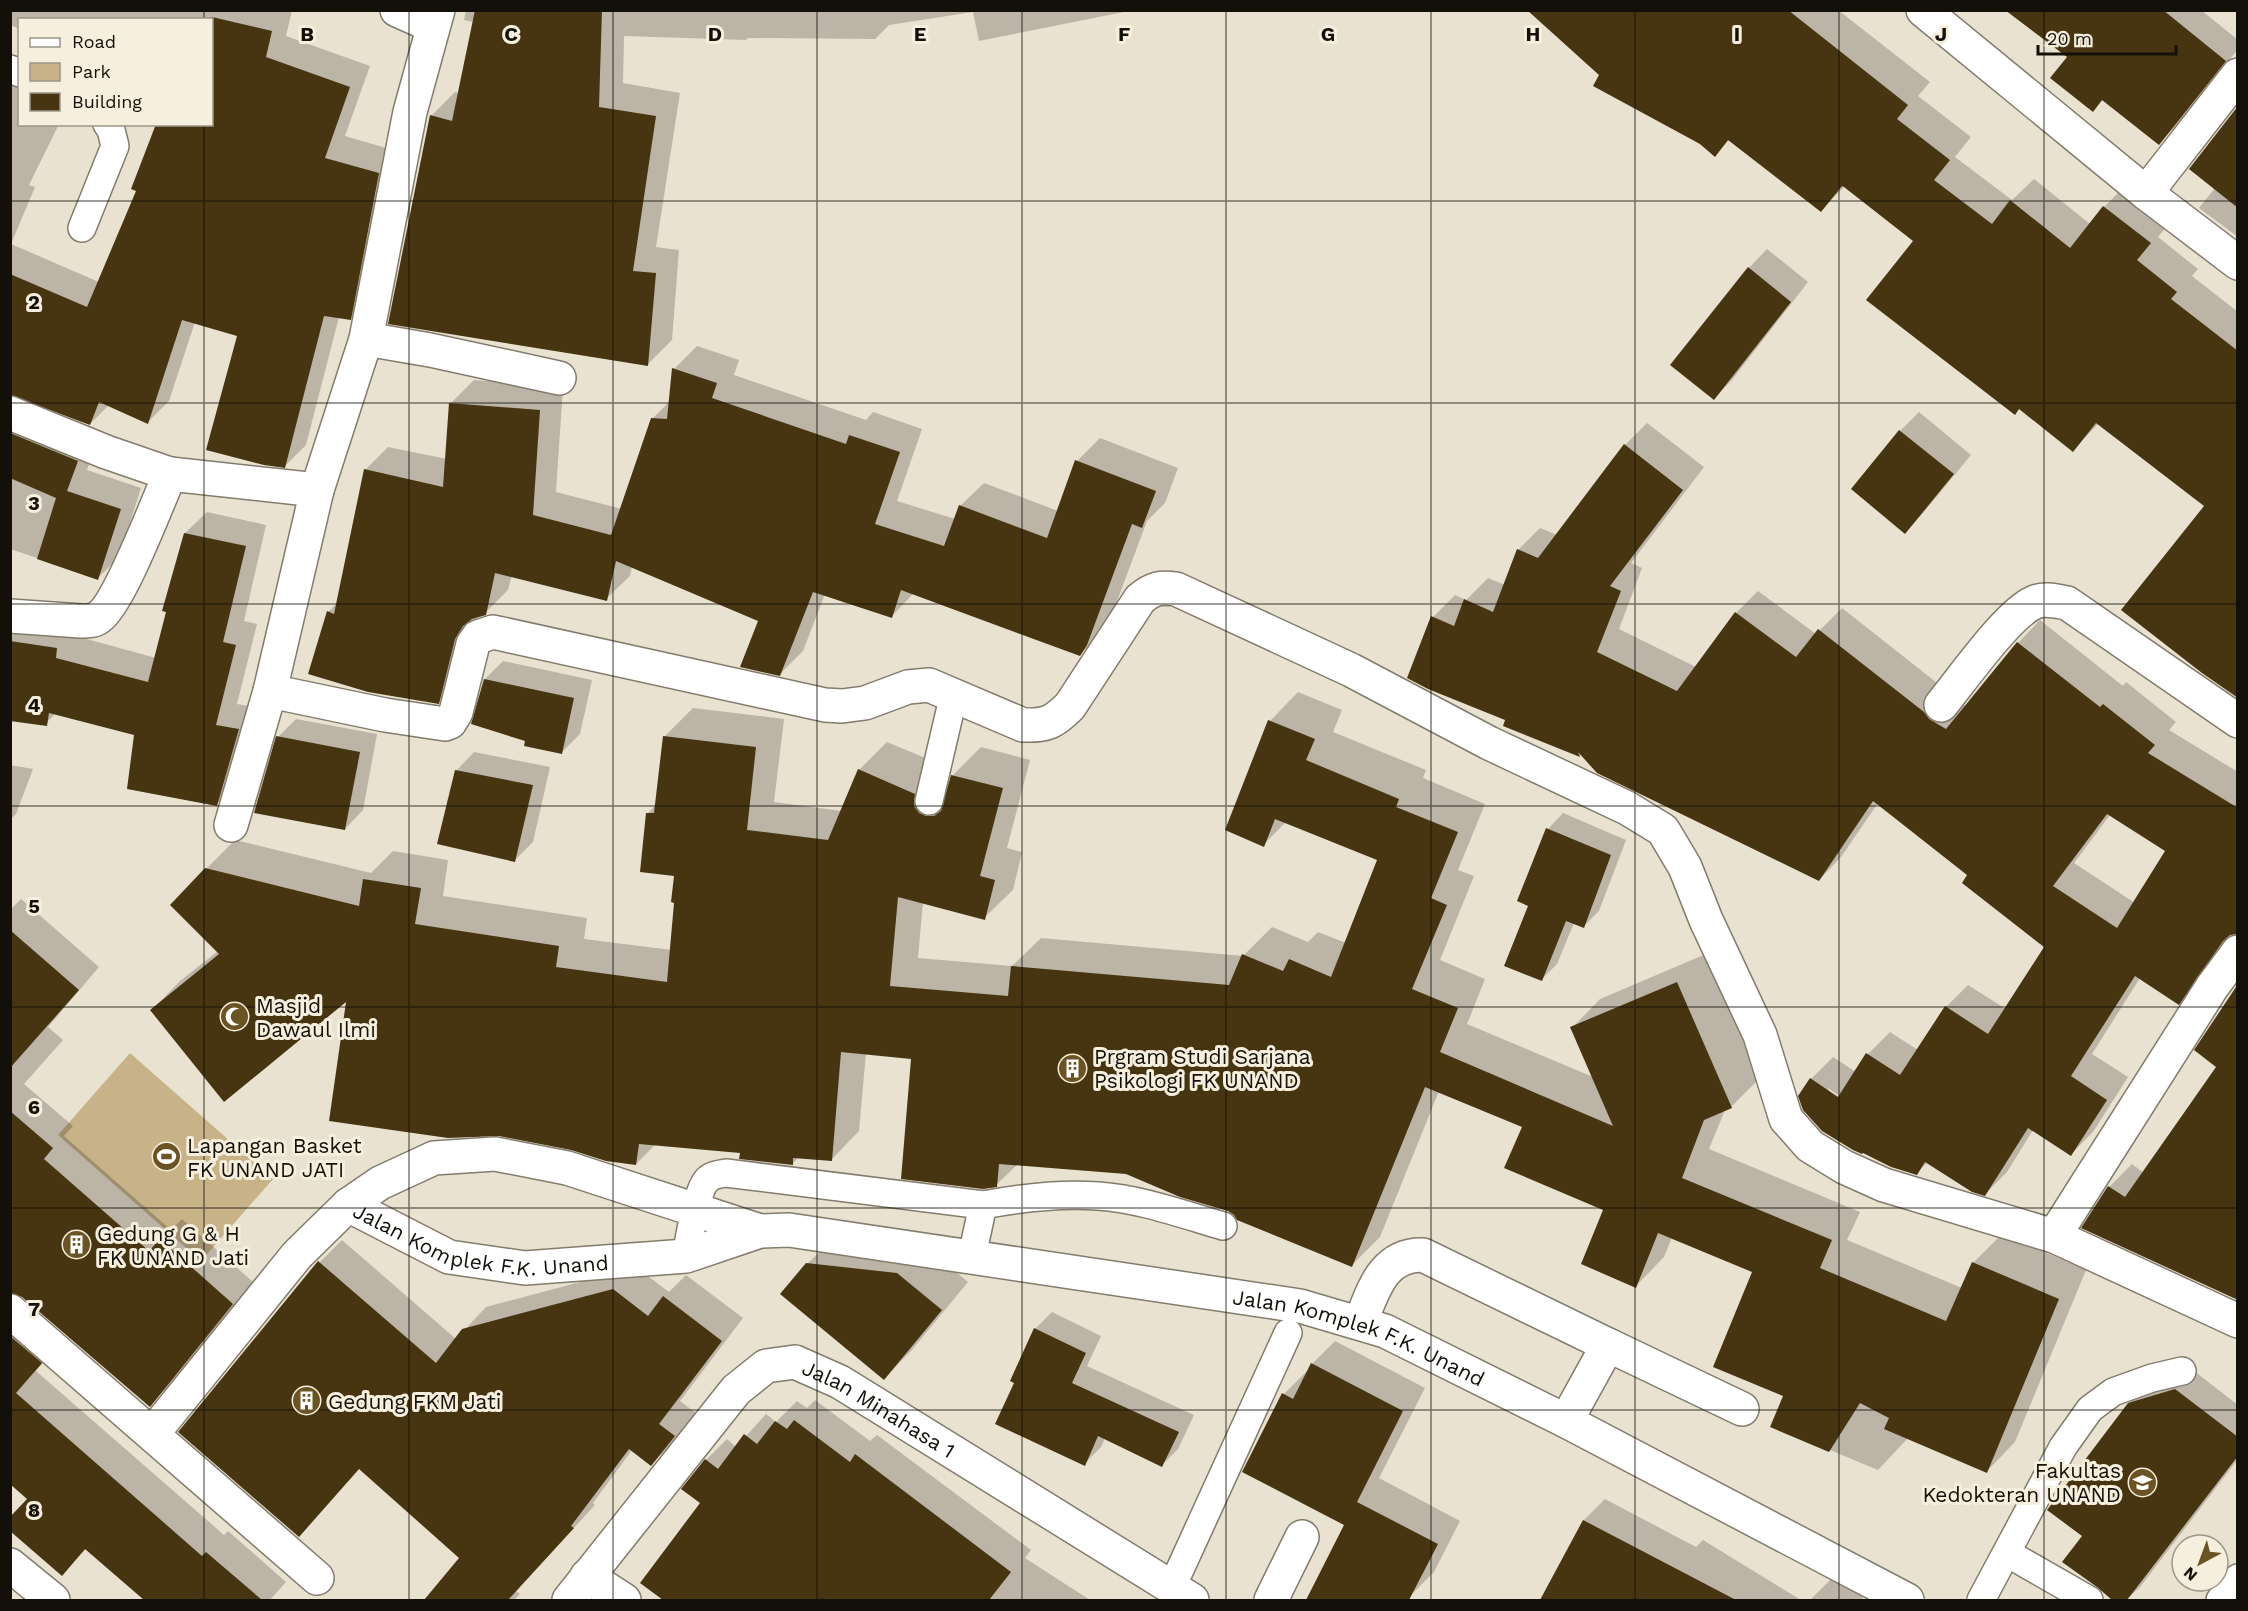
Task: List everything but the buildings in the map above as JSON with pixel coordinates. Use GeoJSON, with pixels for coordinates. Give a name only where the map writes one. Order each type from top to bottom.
{"type":"FeatureCollection","features":[{"type":"Feature","properties":{"kind":"street"},"geometry":{"type":"LineString","coordinates":[[231,825],[270,692],[317,490],[366,339],[410,112],[435,18],[397,10]]}},
{"type":"Feature","properties":{"kind":"street"},"geometry":{"type":"LineString","coordinates":[[1923,10],[2146,194],[2238,263]]}},
{"type":"Feature","properties":{"kind":"street"},"geometry":{"type":"LineString","coordinates":[[2146,194],[2238,75]]}},
{"type":"Feature","properties":{"kind":"street"},"geometry":{"type":"LineString","coordinates":[[366,339],[430,350],[559,378]]}},
{"type":"Feature","properties":{"kind":"street"},"geometry":{"type":"LineString","coordinates":[[10,412],[106,452],[170,474],[317,490]]}},
{"type":"Feature","properties":{"kind":"street"},"geometry":{"type":"LineString","coordinates":[[10,616],[92,621],[101,616],[117,593],[170,474]]}},
{"type":"Feature","properties":{"kind":"street"},"geometry":{"type":"LineString","coordinates":[[270,692],[385,715],[445,724],[450,722],[456,712],[472,644],[478,637],[493,632],[825,705],[842,706],[865,703],[909,687],[929,685],[1023,725],[1040,726],[1056,720],[1070,706],[1140,599],[1150,591],[1161,587],[1176,589],[1351,670],[1490,743],[1627,808],[1663,830],[1685,867],[1706,920],[1760,1035],[1786,1119],[1810,1146],[1844,1167],[1884,1185],[2054,1236],[2238,1321]]}},
{"type":"Feature","properties":{"kind":"street"},"geometry":{"type":"LineString","coordinates":[[1941,705],[2008,623],[2024,608],[2036,601],[2049,600],[2067,603],[2238,721]]}},
{"type":"Feature","properties":{"kind":"street"},"geometry":{"type":"LineString","coordinates":[[2054,1236],[2206,996],[2238,952]]}},
{"type":"Feature","properties":{"kind":"street","name":"Jalan Komplek F.K. Unand"},"geometry":{"type":"LineString","coordinates":[[760,1231],[567,1168],[495,1154],[434,1158],[380,1183],[348,1205],[449,1257],[525,1268],[686,1256],[760,1231],[789,1230],[1300,1306],[1385,1331],[1566,1421],[1907,1600]]}},
{"type":"Feature","properties":{"kind":"street"},"geometry":{"type":"LineString","coordinates":[[153,1433],[297,1256],[348,1205]]}},
{"type":"Feature","properties":{"kind":"street"},"geometry":{"type":"LineString","coordinates":[[1360,1323],[1383,1272],[1396,1261],[1410,1254],[1423,1255],[1742,1409]]}},
{"type":"Feature","properties":{"kind":"street"},"geometry":{"type":"LineString","coordinates":[[10,1311],[317,1578]]}},
{"type":"Feature","properties":{"kind":"street"},"geometry":{"type":"LineString","coordinates":[[1566,1421],[1608,1345]]}},
{"type":"Feature","properties":{"kind":"street","name":"Jalan Minahasa 1"},"geometry":{"type":"LineString","coordinates":[[578,1588],[736,1390],[766,1365],[795,1362],[840,1382],[1182,1594]]}},
{"type":"Feature","properties":{"kind":"street"},"geometry":{"type":"LineString","coordinates":[[1271,1600],[1302,1537]]}},
{"type":"Feature","properties":{"kind":"street"},"geometry":{"type":"LineString","coordinates":[[10,1565],[53,1600]]}},
{"type":"Feature","properties":{"kind":"street"},"geometry":{"type":"LineString","coordinates":[[578,1588],[624,1600]]}},
{"type":"Feature","properties":{"kind":"lane"},"geometry":{"type":"LineString","coordinates":[[82,228],[116,146],[108,126]]}},
{"type":"Feature","properties":{"kind":"lane"},"geometry":{"type":"LineString","coordinates":[[929,801],[954,694]]}},
{"type":"Feature","properties":{"kind":"lane"},"geometry":{"type":"LineString","coordinates":[[686,1256],[695,1209],[703,1184],[709,1178],[726,1173],[983,1205],[1027,1197],[1097,1196],[1157,1206],[1223,1226]]}},
{"type":"Feature","properties":{"kind":"lane"},"geometry":{"type":"LineString","coordinates":[[972,1256],[983,1205]]}},
{"type":"Feature","properties":{"kind":"lane"},"geometry":{"type":"LineString","coordinates":[[1182,1594],[1288,1333]]}},
{"type":"Feature","properties":{"kind":"lane"},"geometry":{"type":"LineString","coordinates":[[1982,1600],[2063,1448],[2090,1409],[2113,1392],[2152,1378],[2182,1371]]}},
{"type":"Feature","properties":{"kind":"lane"},"geometry":{"type":"LineString","coordinates":[[2007,1553],[2089,1600]]}},
{"type":"Feature","properties":{"kind":"lane"},"geometry":{"type":"LineString","coordinates":[[2220,1600],[2238,1578]]}},
{"type":"Feature","properties":{"kind":"green space","name":"Lapangan Basket FK UNAND JATI"},"geometry":{"type":"Polygon","coordinates":[[[130,1053],[273,1179],[201,1261],[58,1135],[130,1053]]]}},
{"type":"Feature","properties":{"kind":"place","name":"Masjid Dawaul Ilmi"},"geometry":{"type":"Point","coordinates":[235,1017]}},
{"type":"Feature","properties":{"kind":"place","name":"Prgram Studi Sarjana Psikologi FK UNAND"},"geometry":{"type":"Point","coordinates":[1073,1068]}},
{"type":"Feature","properties":{"kind":"place","name":"Lapangan Basket FK UNAND JATI"},"geometry":{"type":"Point","coordinates":[166,1157]}},
{"type":"Feature","properties":{"kind":"place","name":"Gedung G & H FK UNAND Jati"},"geometry":{"type":"Point","coordinates":[76,1245]}},
{"type":"Feature","properties":{"kind":"place","name":"Gedung FKM Jati"},"geometry":{"type":"Point","coordinates":[307,1401]}},
{"type":"Feature","properties":{"kind":"place","name":"Fakultas Kedokteran UNAND"},"geometry":{"type":"Point","coordinates":[2142,1482]}}]}
